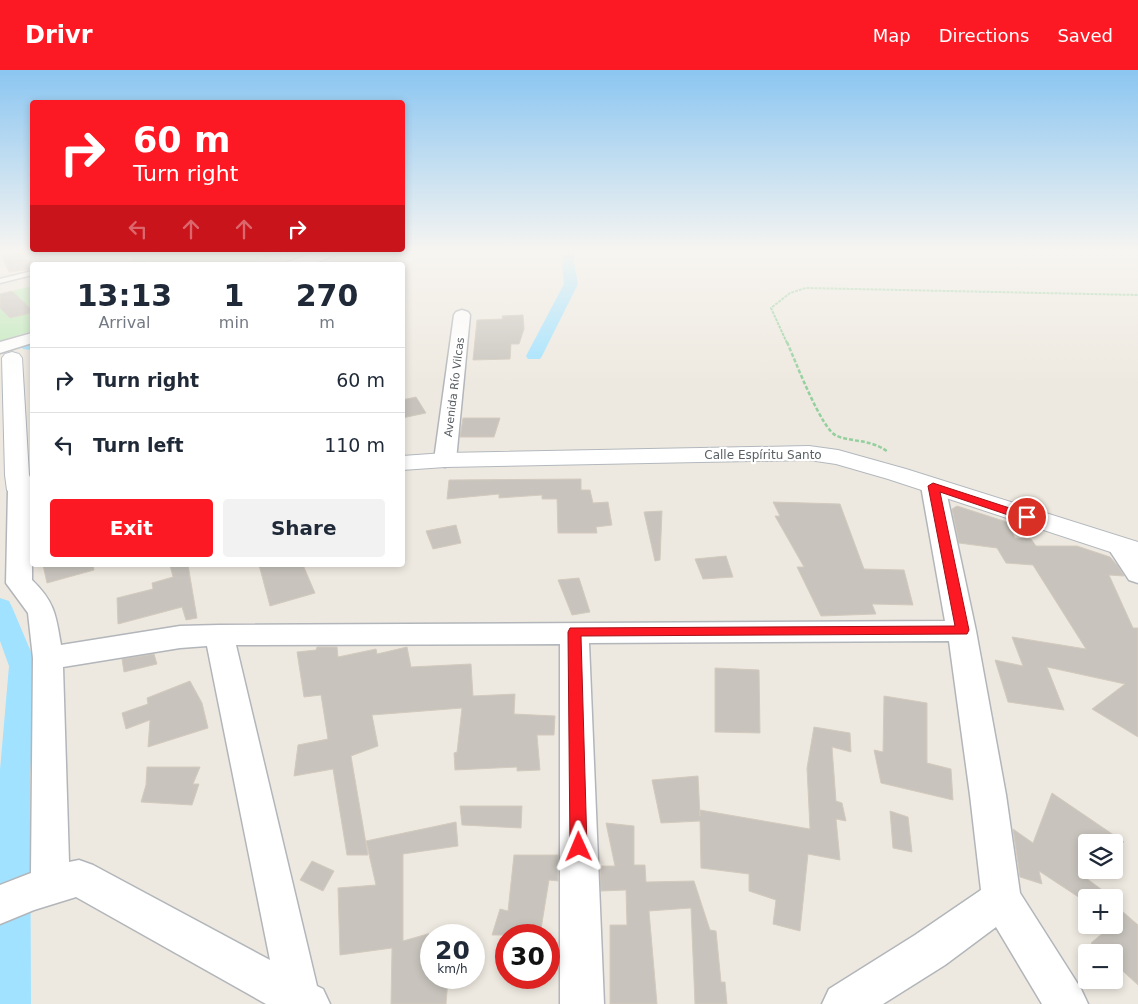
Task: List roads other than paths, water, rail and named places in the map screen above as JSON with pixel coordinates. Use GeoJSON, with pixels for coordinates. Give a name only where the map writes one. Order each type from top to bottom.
{"type":"FeatureCollection","features":[{"type":"Feature","properties":{"kind":"main road"},"geometry":{"type":"LineString","coordinates":[[8,352],[17,475],[26,489]]}},
{"type":"Feature","properties":{"kind":"main road","name":"Calle Espíritu Santo"},"geometry":{"type":"LineString","coordinates":[[405,463],[445,460],[809,453],[838,457],[897,474],[1130,550]]}},
{"type":"Feature","properties":{"kind":"street","name":"Avenida Río Vilcas"},"geometry":{"type":"LineString","coordinates":[[445,460],[462,315]]}},
{"type":"Feature","properties":{"kind":"street"},"geometry":{"type":"LineString","coordinates":[[8,352],[30,339]]}},
{"type":"Feature","properties":{"kind":"street"},"geometry":{"type":"LineString","coordinates":[[933,486],[962,630],[990,803],[1001,899],[1066,1004]]}},
{"type":"Feature","properties":{"kind":"street"},"geometry":{"type":"LineString","coordinates":[[26,489],[19,583],[31,595],[42,613],[48,658],[26,895],[79,878],[303,1002]]}},
{"type":"Feature","properties":{"kind":"street"},"geometry":{"type":"LineString","coordinates":[[1130,550],[1138,574]]}},
{"type":"Feature","properties":{"kind":"street"},"geometry":{"type":"LineString","coordinates":[[48,658],[180,638],[218,635],[962,630]]}},
{"type":"Feature","properties":{"kind":"street"},"geometry":{"type":"LineString","coordinates":[[574,632],[582,1004]]}},
{"type":"Feature","properties":{"kind":"street"},"geometry":{"type":"LineString","coordinates":[[218,635],[303,1002]]}},
{"type":"Feature","properties":{"kind":"street"},"geometry":{"type":"LineString","coordinates":[[844,1004],[930,950],[1001,899]]}},
{"type":"Feature","properties":{"kind":"waterway"},"geometry":{"type":"LineString","coordinates":[[534,356],[565,296]]}},
{"type":"Feature","properties":{"kind":"waterway"},"geometry":{"type":"LineString","coordinates":[[0,607],[23,666],[15,775],[12,1004]]}}]}
